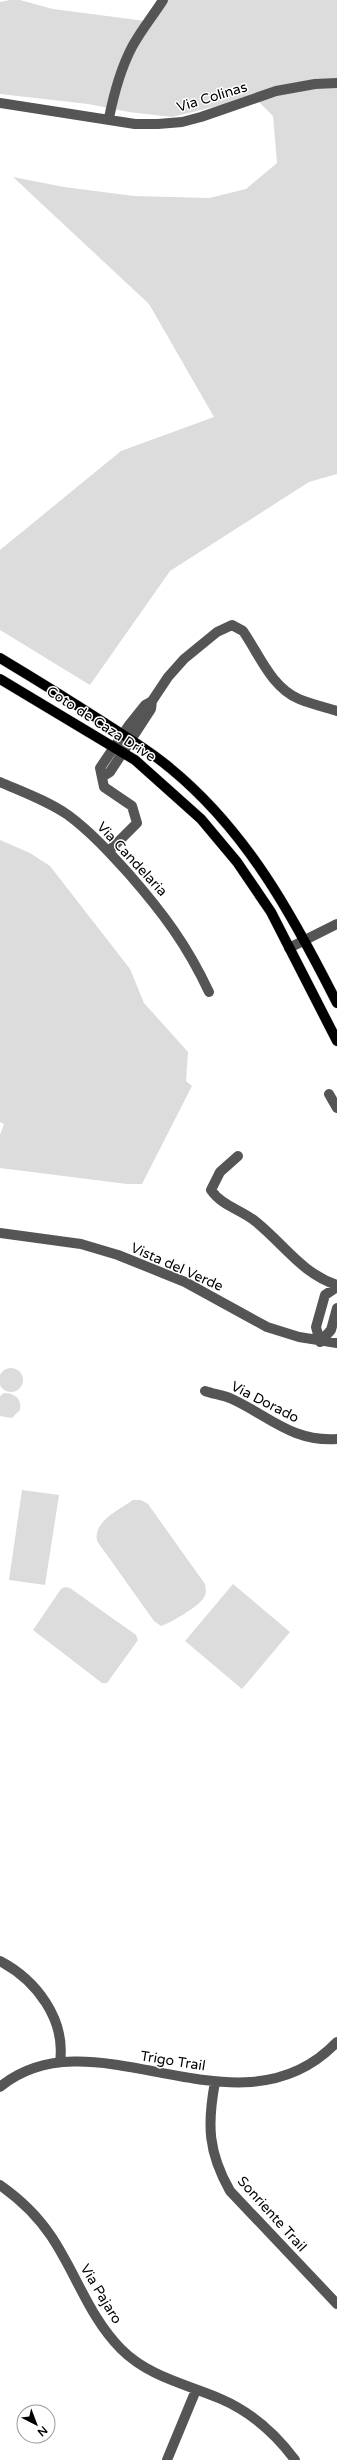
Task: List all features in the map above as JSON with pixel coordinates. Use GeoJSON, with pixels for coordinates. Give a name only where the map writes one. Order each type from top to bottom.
{"type":"FeatureCollection","features":[{"type":"Feature","properties":{"kind":"main road","name":"Coto de Caza Drive"},"geometry":{"type":"LineString","coordinates":[[0,658],[126,736],[171,768],[218,813],[257,862],[305,940],[337,1003]]}},
{"type":"Feature","properties":{"kind":"main road","name":"Coto de Caza Drive"},"geometry":{"type":"LineString","coordinates":[[0,679],[113,746],[143,766],[182,800],[217,836],[255,887],[290,948],[337,1041]]}},
{"type":"Feature","properties":{"kind":"street"},"geometry":{"type":"LineString","coordinates":[[109,118],[115,89],[124,63],[163,0]]}},
{"type":"Feature","properties":{"kind":"street","name":"Via Colinas"},"geometry":{"type":"LineString","coordinates":[[0,103],[109,118],[135,124],[182,122],[276,91],[315,84],[337,83]]}},
{"type":"Feature","properties":{"kind":"street"},"geometry":{"type":"LineString","coordinates":[[109,851],[137,823],[132,806],[104,787],[100,768],[113,746],[126,736],[151,709],[152,701],[168,677],[184,658],[217,632],[232,625],[243,631],[267,670],[282,686],[297,698],[337,710]]}},
{"type":"Feature","properties":{"kind":"street"},"geometry":{"type":"LineString","coordinates":[[102,777],[110,772],[122,752],[126,736]]}},
{"type":"Feature","properties":{"kind":"street","name":"Via Candelaria"},"geometry":{"type":"LineString","coordinates":[[0,782],[39,799],[68,815],[109,851],[168,920],[192,956],[209,992]]}},
{"type":"Feature","properties":{"kind":"street"},"geometry":{"type":"LineString","coordinates":[[290,948],[337,924]]}},
{"type":"Feature","properties":{"kind":"street"},"geometry":{"type":"LineString","coordinates":[[329,1094],[337,1108]]}},
{"type":"Feature","properties":{"kind":"street"},"geometry":{"type":"LineString","coordinates":[[238,1156],[220,1172],[210,1190],[219,1200],[254,1220],[303,1268],[320,1280],[337,1286]]}},
{"type":"Feature","properties":{"kind":"street","name":"Vista del Verde"},"geometry":{"type":"LineString","coordinates":[[0,1233],[81,1244],[118,1255],[185,1282],[267,1327],[320,1342],[337,1343]]}},
{"type":"Feature","properties":{"kind":"street"},"geometry":{"type":"LineString","coordinates":[[320,1342],[316,1327],[325,1295],[337,1286]]}},
{"type":"Feature","properties":{"kind":"street"},"geometry":{"type":"LineString","coordinates":[[320,1342],[331,1330],[337,1308]]}},
{"type":"Feature","properties":{"kind":"street","name":"Via Dorado"},"geometry":{"type":"LineString","coordinates":[[205,1391],[231,1399],[294,1434],[323,1440],[337,1439]]}},
{"type":"Feature","properties":{"kind":"street"},"geometry":{"type":"LineString","coordinates":[[0,1961],[25,1977],[35,1987],[50,2010],[62,2048],[60,2062]]}},
{"type":"Feature","properties":{"kind":"street","name":"Trigo Trail"},"geometry":{"type":"LineString","coordinates":[[0,2087],[39,2066],[60,2062],[100,2064],[215,2082],[253,2083],[271,2080],[309,2064],[337,2042]]}},
{"type":"Feature","properties":{"kind":"street","name":"Sonriente Trail"},"geometry":{"type":"LineString","coordinates":[[215,2082],[209,2130],[221,2175],[230,2191],[337,2304]]}},
{"type":"Feature","properties":{"kind":"street","name":"Via Pajaro"},"geometry":{"type":"LineString","coordinates":[[0,2185],[35,2214],[52,2236],[99,2323],[121,2350],[167,2380],[196,2390],[245,2412],[266,2427],[295,2460]]}},
{"type":"Feature","properties":{"kind":"street"},"geometry":{"type":"LineString","coordinates":[[167,2460],[196,2390]]}},
{"type":"Feature","properties":{"kind":"shaded area"},"geometry":{"type":"Polygon","coordinates":[[[20,0],[53,9],[153,22],[168,0],[337,0],[337,474],[309,482],[170,571],[90,685],[0,630],[0,550],[121,451],[214,417],[149,304],[13,177],[64,187],[134,196],[209,198],[246,189],[277,163],[273,116],[254,97],[172,117],[129,112],[88,104],[0,94],[0,2],[20,0]]]}},
{"type":"Feature","properties":{"kind":"shaded area"},"geometry":{"type":"Polygon","coordinates":[[[0,840],[30,853],[50,866],[130,969],[144,1003],[188,1052],[186,1081],[192,1086],[142,1184],[127,1184],[0,1168],[0,1135],[4,1124],[0,1122],[0,840]]]}},
{"type":"Feature","properties":{"kind":"shaded area"},"geometry":{"type":"Polygon","coordinates":[[[11,1368],[20,1371],[23,1380],[20,1389],[11,1392],[2,1389],[-1,1380],[2,1371],[11,1368]]]}},
{"type":"Feature","properties":{"kind":"shaded area"},"geometry":{"type":"Polygon","coordinates":[[[4,1393],[14,1395],[20,1403],[20,1410],[12,1418],[0,1416],[0,1396],[4,1393]]]}},
{"type":"Feature","properties":{"kind":"shaded area"},"geometry":{"type":"Polygon","coordinates":[[[22,1490],[59,1495],[45,1585],[9,1580],[22,1490]]]}},
{"type":"Feature","properties":{"kind":"shaded area"},"geometry":{"type":"Polygon","coordinates":[[[133,1500],[141,1500],[148,1504],[205,1584],[206,1594],[200,1602],[171,1622],[161,1626],[154,1621],[97,1541],[97,1534],[103,1522],[114,1512],[133,1500]]]}},
{"type":"Feature","properties":{"kind":"shaded area"},"geometry":{"type":"Polygon","coordinates":[[[233,1584],[290,1632],[242,1689],[185,1641],[233,1584]]]}},
{"type":"Feature","properties":{"kind":"shaded area"},"geometry":{"type":"Polygon","coordinates":[[[65,1587],[70,1588],[136,1635],[138,1640],[107,1683],[102,1683],[33,1630],[61,1589],[65,1587]]]}}]}
